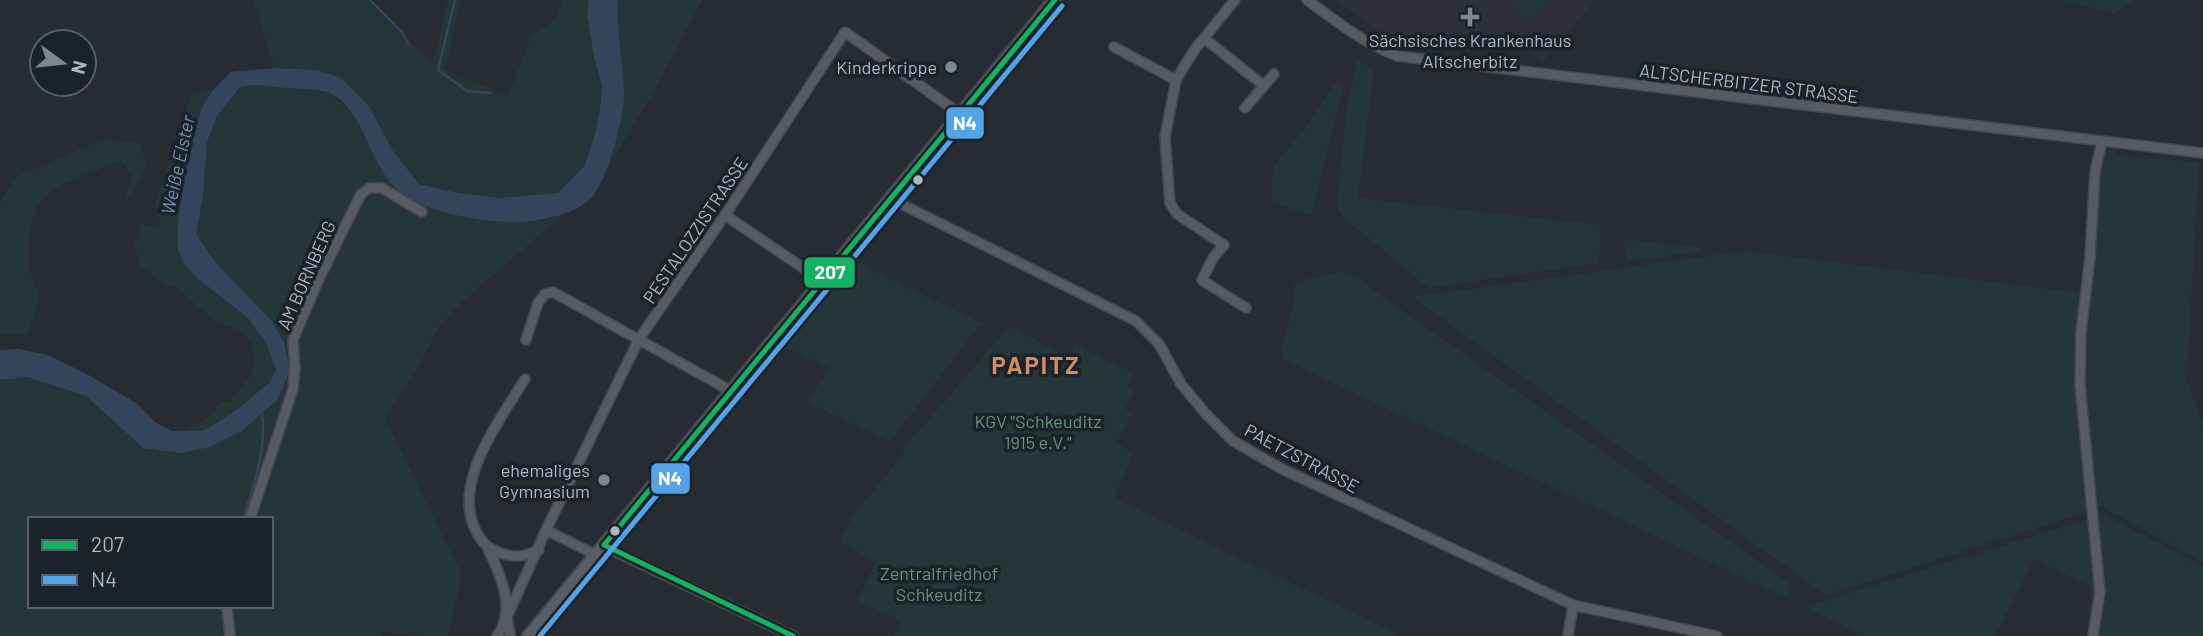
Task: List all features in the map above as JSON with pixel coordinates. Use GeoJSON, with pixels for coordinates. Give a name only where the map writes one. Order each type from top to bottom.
{"type":"FeatureCollection","features":[{"type":"Feature","properties":{"kind":"street"},"geometry":{"type":"LineString","coordinates":[[1235,0],[1204,38],[1176,80],[1165,137],[1170,203],[1177,214],[1224,245],[1213,258],[1202,280],[1246,309]]}},
{"type":"Feature","properties":{"kind":"street","name":"ALTSCHERBITZER STRASSE"},"geometry":{"type":"LineString","coordinates":[[1307,0],[1379,49],[1397,56],[1425,61],[2203,153]]}},
{"type":"Feature","properties":{"kind":"street"},"geometry":{"type":"LineString","coordinates":[[529,636],[891,199],[1051,1]]}},
{"type":"Feature","properties":{"kind":"street","name":"PESTALOZZISTRASSE"},"geometry":{"type":"LineString","coordinates":[[507,617],[639,338],[845,32],[960,114]]}},
{"type":"Feature","properties":{"kind":"street"},"geometry":{"type":"LineString","coordinates":[[1204,38],[1263,85]]}},
{"type":"Feature","properties":{"kind":"street"},"geometry":{"type":"LineString","coordinates":[[1114,47],[1176,80]]}},
{"type":"Feature","properties":{"kind":"street"},"geometry":{"type":"LineString","coordinates":[[1245,108],[1273,74]]}},
{"type":"Feature","properties":{"kind":"street"},"geometry":{"type":"LineString","coordinates":[[2093,636],[2100,592],[2080,385],[2095,172],[2102,141]]}},
{"type":"Feature","properties":{"kind":"street","name":"AM BORNBERG"},"geometry":{"type":"LineString","coordinates":[[251,517],[293,389],[293,340],[319,279],[361,194],[369,188],[382,188],[422,212]]}},
{"type":"Feature","properties":{"kind":"street","name":"PAETZSTRASSE"},"geometry":{"type":"LineString","coordinates":[[891,199],[1136,321],[1159,344],[1181,384],[1233,441],[1282,469],[1573,605],[1717,636]]}},
{"type":"Feature","properties":{"kind":"street"},"geometry":{"type":"LineString","coordinates":[[724,215],[822,281]]}},
{"type":"Feature","properties":{"kind":"street"},"geometry":{"type":"LineString","coordinates":[[526,340],[538,303],[545,294],[553,292],[731,391]]}},
{"type":"Feature","properties":{"kind":"street"},"geometry":{"type":"LineString","coordinates":[[505,635],[507,617],[503,583],[487,547],[475,532],[469,507],[470,484],[477,462],[525,379]]}},
{"type":"Feature","properties":{"kind":"street"},"geometry":{"type":"LineString","coordinates":[[546,530],[600,550],[614,551],[793,636]]}},
{"type":"Feature","properties":{"kind":"street"},"geometry":{"type":"LineString","coordinates":[[487,547],[519,556],[539,550]]}},
{"type":"Feature","properties":{"kind":"street"},"geometry":{"type":"LineString","coordinates":[[1568,636],[1573,605]]}},
{"type":"Feature","properties":{"kind":"street"},"geometry":{"type":"LineString","coordinates":[[228,608],[230,636]]}},
{"type":"Feature","properties":{"kind":"shaded area","name":"Sächsisches Krankenhaus Altscherbitz"},"geometry":{"type":"Polygon","coordinates":[[[1336,0],[1595,0],[1542,63],[1507,34],[1493,51],[1392,41],[1336,0]]]}},
{"type":"Feature","properties":{"kind":"green space"},"geometry":{"type":"Polygon","coordinates":[[[253,0],[367,0],[433,64],[448,0],[461,0],[445,70],[508,96],[532,34],[556,20],[563,0],[589,0],[587,15],[602,85],[595,134],[585,165],[558,193],[499,198],[458,193],[419,183],[391,148],[369,106],[317,70],[274,68],[253,0]]]}},
{"type":"Feature","properties":{"kind":"green space"},"geometry":{"type":"Polygon","coordinates":[[[618,0],[702,0],[651,97],[604,174],[618,134],[624,92],[617,30],[618,0]]]}},
{"type":"Feature","properties":{"kind":"green space"},"geometry":{"type":"Polygon","coordinates":[[[1514,0],[1551,0],[1531,24],[1509,6],[1514,0]]]}},
{"type":"Feature","properties":{"kind":"green space"},"geometry":{"type":"Polygon","coordinates":[[[2063,0],[2133,0],[2114,14],[2063,0]]]}},
{"type":"Feature","properties":{"kind":"green space"},"geometry":{"type":"Polygon","coordinates":[[[1358,60],[1374,70],[1358,198],[1601,225],[1599,263],[1429,288],[1344,218],[1337,207],[1346,110],[1358,60]]]}},
{"type":"Feature","properties":{"kind":"green space"},"geometry":{"type":"Polygon","coordinates":[[[1337,81],[1343,84],[1342,92],[1311,216],[1272,202],[1271,178],[1275,165],[1307,126],[1337,81]]]}},
{"type":"Feature","properties":{"kind":"green space"},"geometry":{"type":"Polygon","coordinates":[[[253,84],[313,89],[331,94],[353,114],[368,144],[431,208],[509,222],[541,221],[564,214],[462,302],[439,327],[417,369],[385,419],[462,574],[448,636],[382,632],[381,636],[0,636],[0,380],[27,377],[86,396],[143,448],[180,453],[277,400],[290,371],[272,321],[216,263],[196,234],[203,197],[207,142],[217,116],[240,87],[253,84]]]}},
{"type":"Feature","properties":{"kind":"green space"},"geometry":{"type":"Polygon","coordinates":[[[213,90],[202,107],[185,170],[178,223],[197,278],[248,318],[266,343],[276,370],[269,383],[235,411],[205,430],[186,429],[208,418],[221,402],[230,401],[250,376],[255,358],[251,342],[239,330],[218,324],[175,286],[165,284],[141,267],[134,244],[141,223],[156,228],[160,223],[156,203],[192,92],[213,90]]]}},
{"type":"Feature","properties":{"kind":"green space"},"geometry":{"type":"Polygon","coordinates":[[[104,139],[140,143],[147,167],[124,204],[132,175],[121,160],[57,187],[38,204],[29,231],[29,269],[40,298],[27,335],[0,335],[0,203],[15,177],[104,139]]]}},
{"type":"Feature","properties":{"kind":"green space"},"geometry":{"type":"Polygon","coordinates":[[[2119,146],[2114,155],[2199,162],[2187,380],[2203,425],[2203,562],[2101,506],[2096,506],[2085,389],[2086,324],[2092,294],[2102,163],[2107,152],[2119,146]]]}},
{"type":"Feature","properties":{"kind":"green space"},"geometry":{"type":"Polygon","coordinates":[[[1624,239],[1704,248],[1697,252],[1626,261],[1624,239]]]}},
{"type":"Feature","properties":{"kind":"green space"},"geometry":{"type":"Polygon","coordinates":[[[1744,251],[2083,293],[2078,333],[2090,511],[1826,595],[1412,297],[1744,251]]]}},
{"type":"Feature","properties":{"kind":"green space"},"geometry":{"type":"Polygon","coordinates":[[[850,259],[981,323],[890,442],[807,402],[829,368],[780,345],[850,259]]]}},
{"type":"Feature","properties":{"kind":"green space"},"geometry":{"type":"Polygon","coordinates":[[[1343,271],[1359,277],[1366,285],[1789,583],[1788,599],[1283,359],[1282,343],[1294,304],[1295,282],[1343,271]]]}},
{"type":"Feature","properties":{"kind":"green space"},"geometry":{"type":"Polygon","coordinates":[[[1010,326],[1067,357],[1075,344],[1134,373],[1128,386],[1134,390],[1125,409],[1132,413],[1117,443],[1133,453],[1114,498],[1402,636],[893,636],[900,620],[857,601],[876,562],[840,542],[853,515],[902,456],[904,448],[1010,326]]]}},
{"type":"Feature","properties":{"kind":"green space"},"geometry":{"type":"Polygon","coordinates":[[[2097,513],[2106,515],[2203,567],[2203,636],[2098,636],[2104,589],[2097,513]]]}},
{"type":"Feature","properties":{"kind":"green space"},"geometry":{"type":"Polygon","coordinates":[[[2091,520],[2096,588],[2092,618],[2089,620],[2091,587],[2034,559],[1995,636],[1866,636],[1805,607],[2091,520]]]}},
{"type":"Feature","properties":{"kind":"water"},"geometry":{"type":"Polygon","coordinates":[[[589,0],[618,0],[624,90],[622,114],[605,175],[593,196],[578,208],[549,218],[520,222],[493,221],[446,213],[418,203],[394,187],[351,112],[329,93],[313,89],[258,85],[240,87],[217,116],[207,142],[203,197],[196,234],[216,263],[272,321],[284,342],[290,371],[277,400],[243,430],[210,447],[181,453],[143,448],[86,396],[27,377],[0,380],[0,350],[19,349],[48,355],[85,373],[136,403],[156,423],[172,431],[205,430],[235,411],[269,383],[276,370],[266,343],[248,318],[197,278],[183,262],[178,249],[178,223],[185,170],[202,107],[213,90],[231,72],[274,68],[317,70],[341,78],[369,106],[391,148],[419,184],[458,193],[499,198],[558,193],[585,165],[600,108],[602,85],[587,15],[589,0]]]}},
{"type":"Feature","properties":{"kind":"waterway"},"geometry":{"type":"LineString","coordinates":[[370,0],[403,33],[408,44]]}},
{"type":"Feature","properties":{"kind":"waterway"},"geometry":{"type":"LineString","coordinates":[[455,0],[438,70],[467,91],[491,93]]}},
{"type":"Feature","properties":{"kind":"waterway"},"geometry":{"type":"LineString","coordinates":[[244,517],[261,453],[262,413]]}},
{"type":"Feature","properties":{"kind":"transit line","name":"207"},"geometry":{"type":"LineString","coordinates":[[604,545],[1055,0]]}},
{"type":"Feature","properties":{"kind":"transit line","name":"N4"},"geometry":{"type":"LineString","coordinates":[[540,636],[1062,6]]}},
{"type":"Feature","properties":{"kind":"transit line","name":"207"},"geometry":{"type":"LineString","coordinates":[[604,545],[793,636]]}},
{"type":"Feature","properties":{"kind":"place","name":"Sächsisches Krankenhaus Altscherbitz"},"geometry":{"type":"Point","coordinates":[1470,17]}},
{"type":"Feature","properties":{"kind":"place","name":"Kinderkrippe"},"geometry":{"type":"Point","coordinates":[951,67]}},
{"type":"Feature","properties":{"kind":"place","name":"ehemaliges Gymnasium"},"geometry":{"type":"Point","coordinates":[604,480]}},
{"type":"Feature","properties":{"kind":"district","name":"PAPITZ"},"geometry":{"type":"Point","coordinates":[1036,364]}},
{"type":"Feature","properties":{"kind":"water label","name":"Weiße Elster"},"geometry":{"type":"Point","coordinates":[177,165]}},
{"type":"Feature","properties":{"kind":"park label","name":"KGV \"Schkeuditz 1915 e.V.\""},"geometry":{"type":"Point","coordinates":[1038,431]}},
{"type":"Feature","properties":{"kind":"park label","name":"Zentralfriedhof Schkeuditz"},"geometry":{"type":"Point","coordinates":[939,583]}}]}
